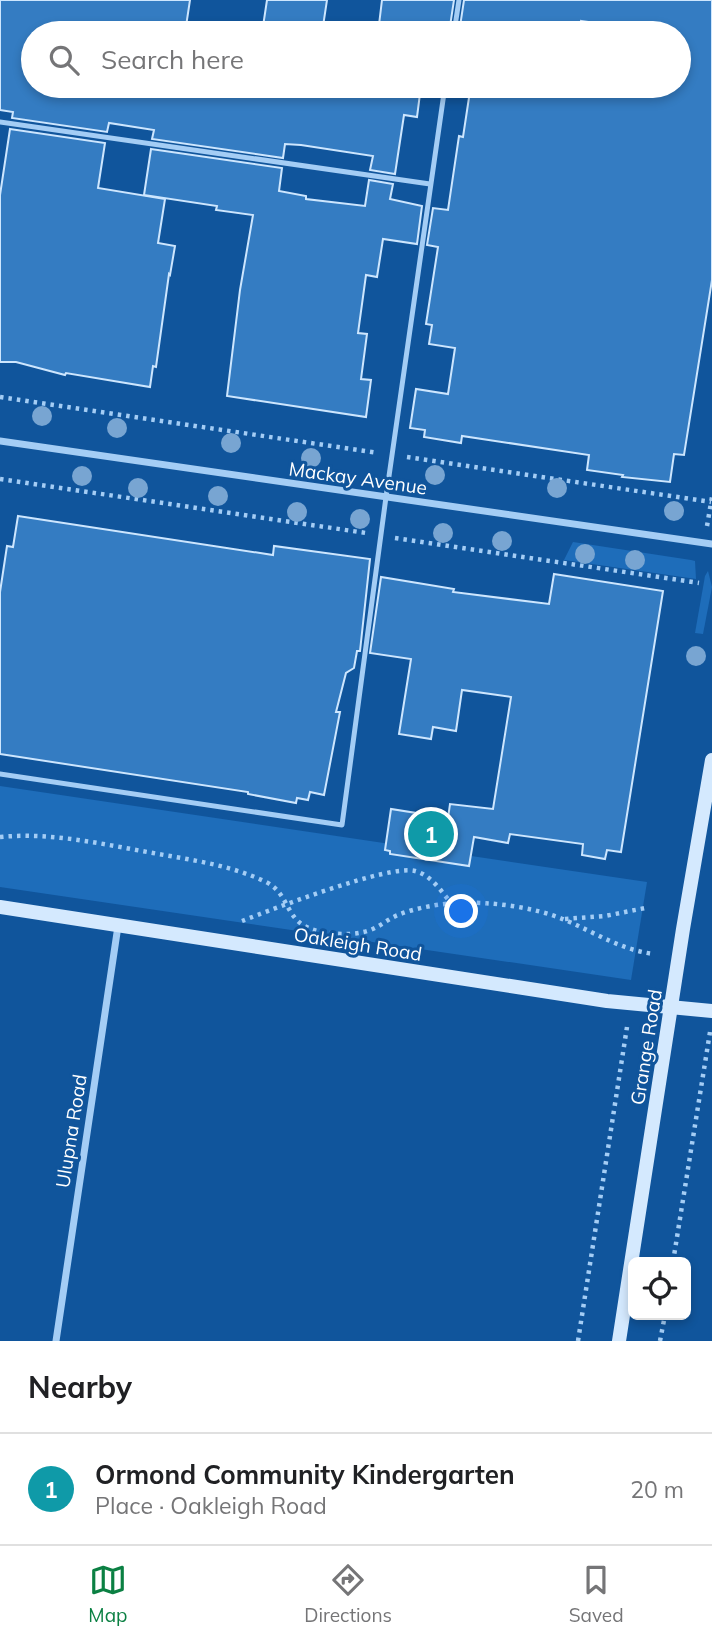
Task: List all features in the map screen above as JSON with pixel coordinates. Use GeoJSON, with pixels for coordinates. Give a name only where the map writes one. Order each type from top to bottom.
{"type":"FeatureCollection","features":[{"type":"Feature","properties":{"kind":"street","name":"Mackay Avenue"},"geometry":{"type":"LineString","coordinates":[[0,441],[712,544]]}},
{"type":"Feature","properties":{"kind":"street","name":"Grange Road"},"geometry":{"type":"LineString","coordinates":[[620,1341],[712,760]]}},
{"type":"Feature","properties":{"kind":"street","name":"Oakleigh Road"},"geometry":{"type":"LineString","coordinates":[[0,907],[607,1002],[712,1012]]}},
{"type":"Feature","properties":{"kind":"street","name":"Ulupna Road"},"geometry":{"type":"LineString","coordinates":[[55,1341],[118,925]]}},
{"type":"Feature","properties":{"kind":"lane"},"geometry":{"type":"LineString","coordinates":[[456,21],[459,0]]}},
{"type":"Feature","properties":{"kind":"lane"},"geometry":{"type":"LineString","coordinates":[[0,774],[342,825],[443,98]]}},
{"type":"Feature","properties":{"kind":"lane"},"geometry":{"type":"LineString","coordinates":[[0,122],[430,184]]}},
{"type":"Feature","properties":{"kind":"path"},"geometry":{"type":"LineString","coordinates":[[0,397],[711,502]]}},
{"type":"Feature","properties":{"kind":"path"},"geometry":{"type":"LineString","coordinates":[[0,479],[699,583]]}},
{"type":"Feature","properties":{"kind":"path"},"geometry":{"type":"LineString","coordinates":[[0,838],[44,836],[244,872],[266,882],[281,895],[297,922],[304,927],[335,934],[373,929],[408,911],[451,903],[475,902],[541,912],[565,919],[636,952],[654,954]]}},
{"type":"Feature","properties":{"kind":"path"},"geometry":{"type":"LineString","coordinates":[[236,924],[286,904],[401,869],[426,875],[451,903]]}},
{"type":"Feature","properties":{"kind":"path"},"geometry":{"type":"LineString","coordinates":[[565,919],[605,916],[646,908]]}},
{"type":"Feature","properties":{"kind":"path"},"geometry":{"type":"LineString","coordinates":[[578,1341],[627,1027]]}},
{"type":"Feature","properties":{"kind":"path"},"geometry":{"type":"LineString","coordinates":[[674,1257],[710,1032]]}},
{"type":"Feature","properties":{"kind":"path"},"geometry":{"type":"LineString","coordinates":[[660,1341],[664,1320]]}},
{"type":"Feature","properties":{"kind":"shaded area"},"geometry":{"type":"Polygon","coordinates":[[[573,542],[695,561],[696,579],[564,560],[573,542]]]}},
{"type":"Feature","properties":{"kind":"shaded area"},"geometry":{"type":"Polygon","coordinates":[[[708,571],[712,587],[703,634],[695,633],[705,576],[708,571]]]}},
{"type":"Feature","properties":{"kind":"shaded area"},"geometry":{"type":"Polygon","coordinates":[[[0,786],[647,882],[631,980],[0,887],[0,786]]]}},
{"type":"Feature","properties":{"kind":"building"},"geometry":{"type":"Polygon","coordinates":[[[0,0],[190,0],[187,21],[21,21],[21,98],[419,98],[417,117],[404,115],[395,174],[370,170],[373,156],[285,144],[283,158],[152,139],[154,130],[109,123],[107,132],[12,118],[13,112],[0,110],[0,0]]]}},
{"type":"Feature","properties":{"kind":"building"},"geometry":{"type":"Polygon","coordinates":[[[267,0],[327,0],[324,21],[264,21],[267,0]]]}},
{"type":"Feature","properties":{"kind":"building"},"geometry":{"type":"Polygon","coordinates":[[[382,0],[454,0],[451,21],[379,21],[382,0]]]}},
{"type":"Feature","properties":{"kind":"building"},"geometry":{"type":"Polygon","coordinates":[[[464,0],[712,0],[712,280],[684,455],[674,454],[670,482],[587,470],[589,455],[462,436],[461,443],[424,437],[425,430],[410,428],[416,389],[448,394],[455,348],[429,344],[432,325],[426,324],[438,247],[427,245],[433,208],[448,210],[459,136],[463,137],[469,98],[691,98],[691,21],[461,21],[464,0]]]}},
{"type":"Feature","properties":{"kind":"building"},"geometry":{"type":"Polygon","coordinates":[[[10,129],[105,143],[98,188],[165,199],[158,243],[175,246],[156,367],[153,366],[150,387],[66,373],[65,375],[16,362],[0,362],[0,195],[10,129]]]}},
{"type":"Feature","properties":{"kind":"building"},"geometry":{"type":"Polygon","coordinates":[[[151,149],[282,168],[279,191],[306,196],[306,199],[365,206],[369,180],[393,184],[390,199],[422,206],[417,244],[383,239],[377,277],[366,275],[358,333],[367,334],[361,379],[371,380],[366,417],[227,396],[240,290],[253,215],[216,210],[217,206],[144,195],[151,149]]]}},
{"type":"Feature","properties":{"kind":"building"},"geometry":{"type":"Polygon","coordinates":[[[18,516],[273,555],[274,546],[370,559],[360,651],[357,651],[354,668],[346,673],[336,712],[340,712],[324,795],[310,792],[308,800],[297,798],[296,803],[248,792],[0,754],[0,592],[7,546],[13,547],[18,516]]]}},
{"type":"Feature","properties":{"kind":"building"},"geometry":{"type":"Polygon","coordinates":[[[554,574],[663,591],[621,852],[607,850],[605,859],[582,855],[583,844],[510,834],[508,843],[474,837],[469,866],[390,854],[390,851],[385,850],[391,809],[448,818],[450,804],[493,809],[511,697],[462,690],[456,731],[433,727],[431,739],[399,734],[411,659],[370,653],[381,577],[454,589],[453,592],[549,604],[554,574]]]}},
{"type":"Feature","properties":{"kind":"place","name":"Ormond Community Kindergarten"},"geometry":{"type":"Point","coordinates":[431,834]}}]}
